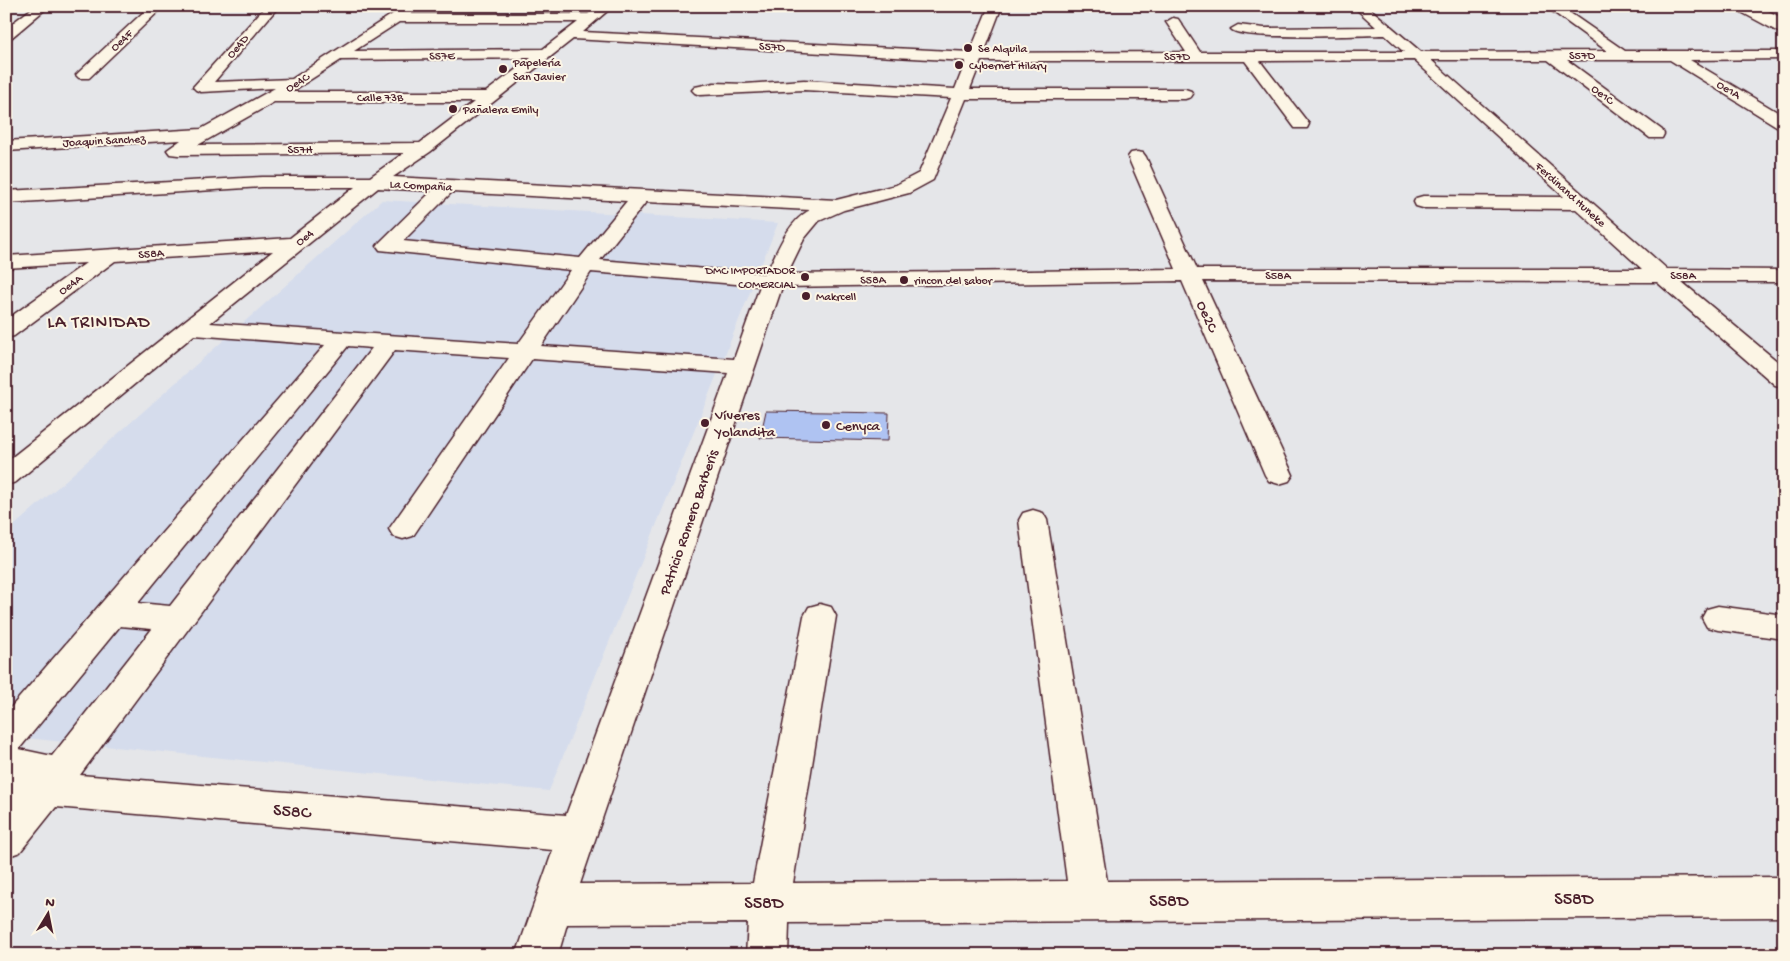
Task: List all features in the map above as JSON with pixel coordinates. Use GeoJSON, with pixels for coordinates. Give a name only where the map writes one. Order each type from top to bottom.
{"type":"FeatureCollection","features":[{"type":"Feature","properties":{"kind":"street"},"geometry":{"type":"LineString","coordinates":[[6,35],[43,6]]}},
{"type":"Feature","properties":{"kind":"street","name":"Oe4F"},"geometry":{"type":"LineString","coordinates":[[84,75],[158,6]]}},
{"type":"Feature","properties":{"kind":"street","name":"Oe4D"},"geometry":{"type":"LineString","coordinates":[[272,6],[201,87],[296,83]]}},
{"type":"Feature","properties":{"kind":"street","name":"Oe4C"},"geometry":{"type":"LineString","coordinates":[[176,150],[296,83],[414,6]]}},
{"type":"Feature","properties":{"kind":"street","name":"Oe4"},"geometry":{"type":"LineString","coordinates":[[6,476],[374,182],[424,148],[607,6]]}},
{"type":"Feature","properties":{"kind":"street","name":"Patricio Romero Barberis"},"geometry":{"type":"LineString","coordinates":[[537,955],[553,904],[773,280],[801,228],[812,217],[836,206],[913,186],[927,176],[996,6]]}},
{"type":"Feature","properties":{"kind":"street","name":"Ferdinand Huneke"},"geometry":{"type":"LineString","coordinates":[[1359,6],[1419,56],[1661,275],[1784,380]]}},
{"type":"Feature","properties":{"kind":"street"},"geometry":{"type":"LineString","coordinates":[[1551,6],[1622,56]]}},
{"type":"Feature","properties":{"kind":"street"},"geometry":{"type":"LineString","coordinates":[[1736,6],[1784,31]]}},
{"type":"Feature","properties":{"kind":"street"},"geometry":{"type":"LineString","coordinates":[[1748,6],[1784,24]]}},
{"type":"Feature","properties":{"kind":"street"},"geometry":{"type":"LineString","coordinates":[[1763,6],[1784,15]]}},
{"type":"Feature","properties":{"kind":"street"},"geometry":{"type":"LineString","coordinates":[[1768,6],[1784,15]]}},
{"type":"Feature","properties":{"kind":"street"},"geometry":{"type":"LineString","coordinates":[[396,18],[593,18]]}},
{"type":"Feature","properties":{"kind":"street"},"geometry":{"type":"LineString","coordinates":[[1173,22],[1195,56]]}},
{"type":"Feature","properties":{"kind":"street"},"geometry":{"type":"LineString","coordinates":[[1238,29],[1264,32],[1389,31]]}},
{"type":"Feature","properties":{"kind":"street","name":"S57D"},"geometry":{"type":"LineString","coordinates":[[570,35],[974,57],[1784,55]]}},
{"type":"Feature","properties":{"kind":"street","name":"S57E"},"geometry":{"type":"LineString","coordinates":[[337,56],[547,53]]}},
{"type":"Feature","properties":{"kind":"street","name":"Oe1C"},"geometry":{"type":"LineString","coordinates":[[1551,55],[1656,134]]}},
{"type":"Feature","properties":{"kind":"street"},"geometry":{"type":"LineString","coordinates":[[1250,56],[1302,124]]}},
{"type":"Feature","properties":{"kind":"street","name":"Oe1A"},"geometry":{"type":"LineString","coordinates":[[1674,56],[1784,123]]}},
{"type":"Feature","properties":{"kind":"street"},"geometry":{"type":"LineString","coordinates":[[700,90],[804,85],[959,94],[1185,94]]}},
{"type":"Feature","properties":{"kind":"street","name":"Calle 73B"},"geometry":{"type":"LineString","coordinates":[[271,97],[489,97]]}},
{"type":"Feature","properties":{"kind":"street","name":"Joaquin Sanchez"},"geometry":{"type":"LineString","coordinates":[[6,146],[202,134]]}},
{"type":"Feature","properties":{"kind":"street","name":"S57H"},"geometry":{"type":"LineString","coordinates":[[176,150],[424,148]]}},
{"type":"Feature","properties":{"kind":"street","name":"Oe2C"},"geometry":{"type":"LineString","coordinates":[[1136,157],[1279,475]]}},
{"type":"Feature","properties":{"kind":"street","name":"La Compañia"},"geometry":{"type":"LineString","coordinates":[[6,197],[262,182],[374,182],[836,206]]}},
{"type":"Feature","properties":{"kind":"street","name":"S58A"},"geometry":{"type":"LineString","coordinates":[[447,186],[387,246],[585,265],[773,280],[1189,275],[1784,276]]}},
{"type":"Feature","properties":{"kind":"street"},"geometry":{"type":"LineString","coordinates":[[403,529],[585,265],[641,196]]}},
{"type":"Feature","properties":{"kind":"street"},"geometry":{"type":"LineString","coordinates":[[1423,202],[1582,204]]}},
{"type":"Feature","properties":{"kind":"street","name":"S58A"},"geometry":{"type":"LineString","coordinates":[[6,262],[295,244]]}},
{"type":"Feature","properties":{"kind":"street","name":"Oe4A"},"geometry":{"type":"LineString","coordinates":[[6,331],[109,256]]}},
{"type":"Feature","properties":{"kind":"street"},"geometry":{"type":"LineString","coordinates":[[189,328],[742,367]]}},
{"type":"Feature","properties":{"kind":"street"},"geometry":{"type":"LineString","coordinates":[[6,739],[342,339]]}},
{"type":"Feature","properties":{"kind":"street"},"geometry":{"type":"LineString","coordinates":[[6,839],[51,784],[389,342]]}},
{"type":"Feature","properties":{"kind":"street"},"geometry":{"type":"LineString","coordinates":[[1033,520],[1090,901]]}},
{"type":"Feature","properties":{"kind":"street"},"geometry":{"type":"LineString","coordinates":[[112,614],[178,619]]}},
{"type":"Feature","properties":{"kind":"street"},"geometry":{"type":"LineString","coordinates":[[767,955],[770,902],[820,616]]}},
{"type":"Feature","properties":{"kind":"street"},"geometry":{"type":"LineString","coordinates":[[1718,618],[1784,627]]}},
{"type":"Feature","properties":{"kind":"street"},"geometry":{"type":"LineString","coordinates":[[6,762],[52,772],[51,784]]}},
{"type":"Feature","properties":{"kind":"street","name":"S58C"},"geometry":{"type":"LineString","coordinates":[[6,786],[51,784],[578,834]]}},
{"type":"Feature","properties":{"kind":"street","name":"S58D"},"geometry":{"type":"LineString","coordinates":[[553,904],[1784,897]]}},
{"type":"Feature","properties":{"kind":"shaded area"},"geometry":{"type":"Polygon","coordinates":[[[382,200],[778,223],[549,791],[6,736],[6,533],[382,200]]]}},
{"type":"Feature","properties":{"kind":"building","name":"Cenyca"},"geometry":{"type":"Polygon","coordinates":[[[766,411],[889,413],[888,441],[760,438],[766,411]]]}},
{"type":"Feature","properties":{"kind":"place","name":"Se Alquila"},"geometry":{"type":"Point","coordinates":[968,48]}},
{"type":"Feature","properties":{"kind":"place","name":"Cybernet Hilary"},"geometry":{"type":"Point","coordinates":[959,65]}},
{"type":"Feature","properties":{"kind":"place","name":"Papelería San Javier"},"geometry":{"type":"Point","coordinates":[503,69]}},
{"type":"Feature","properties":{"kind":"place","name":"Pañalera Emily"},"geometry":{"type":"Point","coordinates":[453,109]}},
{"type":"Feature","properties":{"kind":"place","name":"DMC IMPORTADOR COMERCIAL"},"geometry":{"type":"Point","coordinates":[805,277]}},
{"type":"Feature","properties":{"kind":"place","name":"rincon del sabor"},"geometry":{"type":"Point","coordinates":[904,280]}},
{"type":"Feature","properties":{"kind":"place","name":"Makrcell"},"geometry":{"type":"Point","coordinates":[806,296]}},
{"type":"Feature","properties":{"kind":"place","name":"Víveres Yolandita"},"geometry":{"type":"Point","coordinates":[705,423]}},
{"type":"Feature","properties":{"kind":"place","name":"Cenyca"},"geometry":{"type":"Point","coordinates":[826,425]}},
{"type":"Feature","properties":{"kind":"district","name":"LA TRINIDAD"},"geometry":{"type":"Point","coordinates":[99,321]}}]}
